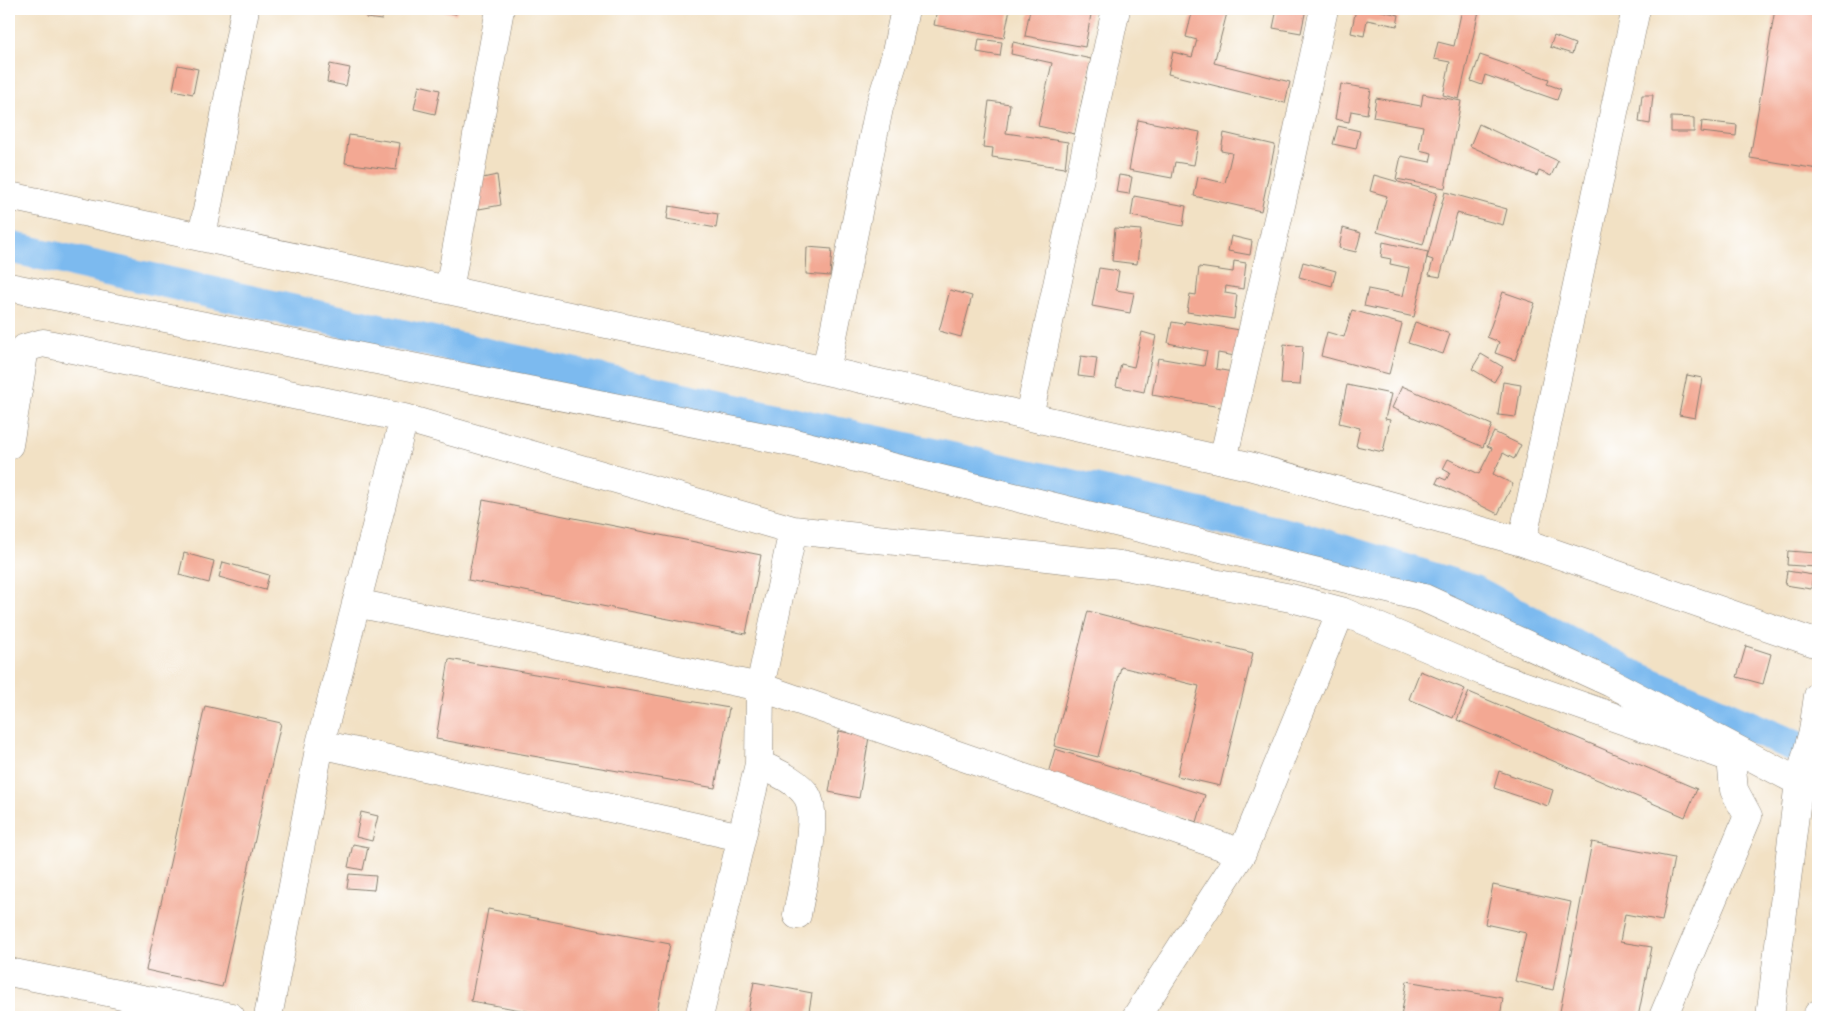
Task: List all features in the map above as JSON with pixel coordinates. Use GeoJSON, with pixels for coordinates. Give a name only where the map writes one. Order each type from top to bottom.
{"type":"FeatureCollection","features":[{"type":"Feature","properties":{"kind":"street"},"geometry":{"type":"LineString","coordinates":[[202,237],[246,9]]}},
{"type":"Feature","properties":{"kind":"street"},"geometry":{"type":"LineString","coordinates":[[449,290],[500,9]]}},
{"type":"Feature","properties":{"kind":"street"},"geometry":{"type":"LineString","coordinates":[[826,371],[879,108],[895,57],[905,9]]}},
{"type":"Feature","properties":{"kind":"street"},"geometry":{"type":"LineString","coordinates":[[1029,416],[1116,9]]}},
{"type":"Feature","properties":{"kind":"street"},"geometry":{"type":"LineString","coordinates":[[1223,460],[1324,9]]}},
{"type":"Feature","properties":{"kind":"street"},"geometry":{"type":"LineString","coordinates":[[1522,542],[1636,9]]}},
{"type":"Feature","properties":{"kind":"street"},"geometry":{"type":"LineString","coordinates":[[9,196],[826,371],[1223,460],[1522,542],[1818,644]]}},
{"type":"Feature","properties":{"kind":"street"},"geometry":{"type":"LineString","coordinates":[[9,287],[795,443],[1424,598],[1611,683],[1809,785]]}},
{"type":"Feature","properties":{"kind":"street"},"geometry":{"type":"LineString","coordinates":[[9,445],[26,348],[44,344],[404,418],[794,530],[1120,565],[1291,598],[1341,611],[1482,671],[1732,758],[1734,790],[1748,816],[1663,1017]]}},
{"type":"Feature","properties":{"kind":"street"},"geometry":{"type":"LineString","coordinates":[[268,1017],[320,744],[404,418]]}},
{"type":"Feature","properties":{"kind":"street"},"geometry":{"type":"LineString","coordinates":[[699,1017],[759,764],[760,687],[794,530]]}},
{"type":"Feature","properties":{"kind":"street"},"geometry":{"type":"LineString","coordinates":[[356,603],[760,687],[1242,853]]}},
{"type":"Feature","properties":{"kind":"street"},"geometry":{"type":"LineString","coordinates":[[1136,1017],[1242,853],[1341,611]]}},
{"type":"Feature","properties":{"kind":"street"},"geometry":{"type":"LineString","coordinates":[[1770,1017],[1809,785],[1818,696]]}},
{"type":"Feature","properties":{"kind":"street"},"geometry":{"type":"LineString","coordinates":[[320,744],[741,837]]}},
{"type":"Feature","properties":{"kind":"street"},"geometry":{"type":"LineString","coordinates":[[759,764],[796,783],[808,797],[812,819],[796,915]]}},
{"type":"Feature","properties":{"kind":"street"},"geometry":{"type":"LineString","coordinates":[[9,972],[231,1017]]}},
{"type":"Feature","properties":{"kind":"building"},"geometry":{"type":"Polygon","coordinates":[[[367,9],[383,9],[382,20],[366,18],[367,9]]]}},
{"type":"Feature","properties":{"kind":"building"},"geometry":{"type":"Polygon","coordinates":[[[433,9],[457,9],[456,14],[433,9]]]}},
{"type":"Feature","properties":{"kind":"building"},"geometry":{"type":"Polygon","coordinates":[[[937,9],[1010,9],[1004,38],[934,25],[937,9]]]}},
{"type":"Feature","properties":{"kind":"building"},"geometry":{"type":"Polygon","coordinates":[[[1030,9],[1092,9],[1085,47],[1025,36],[1030,9]]]}},
{"type":"Feature","properties":{"kind":"building"},"geometry":{"type":"Polygon","coordinates":[[[1161,9],[1177,9],[1177,12],[1161,9]]]}},
{"type":"Feature","properties":{"kind":"building"},"geometry":{"type":"Polygon","coordinates":[[[1193,9],[1228,9],[1214,63],[1290,82],[1285,103],[1168,74],[1173,52],[1192,57],[1197,40],[1186,37],[1193,9]]]}},
{"type":"Feature","properties":{"kind":"building"},"geometry":{"type":"Polygon","coordinates":[[[1277,9],[1306,9],[1301,33],[1273,28],[1277,9]]]}},
{"type":"Feature","properties":{"kind":"building"},"geometry":{"type":"Polygon","coordinates":[[[1356,9],[1373,9],[1399,15],[1397,26],[1367,20],[1364,36],[1351,33],[1356,9]]]}},
{"type":"Feature","properties":{"kind":"building"},"geometry":{"type":"Polygon","coordinates":[[[1462,9],[1479,11],[1459,99],[1443,95],[1450,62],[1434,59],[1438,42],[1454,46],[1462,9]]]}},
{"type":"Feature","properties":{"kind":"building"},"geometry":{"type":"Polygon","coordinates":[[[1775,9],[1818,9],[1818,169],[1750,158],[1775,9]]]}},
{"type":"Feature","properties":{"kind":"building"},"geometry":{"type":"Polygon","coordinates":[[[1554,36],[1575,44],[1572,54],[1550,47],[1554,36]]]}},
{"type":"Feature","properties":{"kind":"building"},"geometry":{"type":"Polygon","coordinates":[[[979,39],[1002,42],[1000,56],[977,52],[979,39]]]}},
{"type":"Feature","properties":{"kind":"building"},"geometry":{"type":"Polygon","coordinates":[[[1013,42],[1091,59],[1075,134],[1038,126],[1052,63],[1011,54],[1013,42]]]}},
{"type":"Feature","properties":{"kind":"building"},"geometry":{"type":"Polygon","coordinates":[[[1480,55],[1549,79],[1547,84],[1561,89],[1557,100],[1485,75],[1482,85],[1471,81],[1480,55]]]}},
{"type":"Feature","properties":{"kind":"building"},"geometry":{"type":"Polygon","coordinates":[[[330,64],[350,68],[346,86],[327,82],[330,64]]]}},
{"type":"Feature","properties":{"kind":"building"},"geometry":{"type":"Polygon","coordinates":[[[178,65],[198,69],[193,94],[173,90],[178,65]]]}},
{"type":"Feature","properties":{"kind":"building"},"geometry":{"type":"Polygon","coordinates":[[[1341,84],[1371,89],[1367,114],[1351,111],[1349,122],[1335,119],[1341,84]]]}},
{"type":"Feature","properties":{"kind":"building"},"geometry":{"type":"Polygon","coordinates":[[[419,85],[440,90],[435,114],[414,109],[419,85]]]}},
{"type":"Feature","properties":{"kind":"building"},"geometry":{"type":"Polygon","coordinates":[[[1423,94],[1461,101],[1445,188],[1396,179],[1401,156],[1430,162],[1432,153],[1419,150],[1423,126],[1373,117],[1376,98],[1421,106],[1423,94]]]}},
{"type":"Feature","properties":{"kind":"building"},"geometry":{"type":"Polygon","coordinates":[[[1642,95],[1653,95],[1650,124],[1639,122],[1642,95]]]}},
{"type":"Feature","properties":{"kind":"building"},"geometry":{"type":"Polygon","coordinates":[[[989,101],[1010,104],[1006,133],[1068,142],[1065,168],[992,157],[993,148],[983,147],[989,101]]]}},
{"type":"Feature","properties":{"kind":"building"},"geometry":{"type":"Polygon","coordinates":[[[1671,117],[1694,118],[1694,132],[1671,132],[1671,117]]]}},
{"type":"Feature","properties":{"kind":"building"},"geometry":{"type":"Polygon","coordinates":[[[1138,120],[1200,132],[1194,165],[1175,162],[1172,178],[1129,170],[1138,120]]]}},
{"type":"Feature","properties":{"kind":"building"},"geometry":{"type":"Polygon","coordinates":[[[1702,121],[1737,125],[1736,136],[1701,132],[1702,121]]]}},
{"type":"Feature","properties":{"kind":"building"},"geometry":{"type":"Polygon","coordinates":[[[1479,124],[1558,161],[1551,176],[1539,171],[1537,176],[1470,146],[1479,124]]]}},
{"type":"Feature","properties":{"kind":"building"},"geometry":{"type":"Polygon","coordinates":[[[1338,126],[1360,131],[1356,149],[1333,144],[1338,126]]]}},
{"type":"Feature","properties":{"kind":"building"},"geometry":{"type":"Polygon","coordinates":[[[1224,133],[1275,145],[1261,211],[1194,196],[1198,177],[1225,183],[1232,153],[1221,151],[1224,133]]]}},
{"type":"Feature","properties":{"kind":"building"},"geometry":{"type":"Polygon","coordinates":[[[349,135],[400,143],[396,170],[345,163],[349,135]]]}},
{"type":"Feature","properties":{"kind":"building"},"geometry":{"type":"Polygon","coordinates":[[[497,175],[501,205],[479,209],[473,180],[497,175]]]}},
{"type":"Feature","properties":{"kind":"building"},"geometry":{"type":"Polygon","coordinates":[[[1119,175],[1132,177],[1129,194],[1116,192],[1119,175]]]}},
{"type":"Feature","properties":{"kind":"building"},"geometry":{"type":"Polygon","coordinates":[[[1374,175],[1437,193],[1423,245],[1377,232],[1387,196],[1370,191],[1374,175]]]}},
{"type":"Feature","properties":{"kind":"building"},"geometry":{"type":"Polygon","coordinates":[[[1445,192],[1507,209],[1503,225],[1457,213],[1440,277],[1429,275],[1433,260],[1427,258],[1445,192]]]}},
{"type":"Feature","properties":{"kind":"building"},"geometry":{"type":"Polygon","coordinates":[[[1134,196],[1186,206],[1183,226],[1131,216],[1134,196]]]}},
{"type":"Feature","properties":{"kind":"building"},"geometry":{"type":"Polygon","coordinates":[[[669,206],[718,214],[716,228],[667,219],[669,206]]]}},
{"type":"Feature","properties":{"kind":"building"},"geometry":{"type":"Polygon","coordinates":[[[1115,228],[1141,230],[1137,264],[1112,261],[1115,228]]]}},
{"type":"Feature","properties":{"kind":"building"},"geometry":{"type":"Polygon","coordinates":[[[1343,228],[1361,233],[1356,252],[1339,248],[1343,228]]]}},
{"type":"Feature","properties":{"kind":"building"},"geometry":{"type":"Polygon","coordinates":[[[1231,236],[1252,241],[1250,255],[1228,251],[1231,236]]]}},
{"type":"Feature","properties":{"kind":"building"},"geometry":{"type":"Polygon","coordinates":[[[1383,242],[1428,252],[1414,317],[1364,306],[1368,289],[1403,296],[1409,268],[1390,264],[1391,259],[1381,257],[1383,242]]]}},
{"type":"Feature","properties":{"kind":"building"},"geometry":{"type":"Polygon","coordinates":[[[807,247],[832,249],[830,276],[806,274],[807,247]]]}},
{"type":"Feature","properties":{"kind":"building"},"geometry":{"type":"Polygon","coordinates":[[[1234,261],[1246,263],[1243,289],[1226,286],[1225,293],[1237,295],[1234,319],[1187,312],[1190,294],[1196,295],[1199,267],[1233,272],[1234,261]]]}},
{"type":"Feature","properties":{"kind":"building"},"geometry":{"type":"Polygon","coordinates":[[[1303,262],[1336,271],[1332,286],[1299,277],[1303,262]]]}},
{"type":"Feature","properties":{"kind":"building"},"geometry":{"type":"Polygon","coordinates":[[[1099,268],[1119,271],[1116,290],[1134,293],[1130,313],[1092,306],[1099,268]]]}},
{"type":"Feature","properties":{"kind":"building"},"geometry":{"type":"Polygon","coordinates":[[[950,290],[972,296],[961,337],[939,331],[950,290]]]}},
{"type":"Feature","properties":{"kind":"building"},"geometry":{"type":"Polygon","coordinates":[[[1503,292],[1535,303],[1515,360],[1495,353],[1499,342],[1487,337],[1503,292]]]}},
{"type":"Feature","properties":{"kind":"building"},"geometry":{"type":"Polygon","coordinates":[[[1352,310],[1402,324],[1389,374],[1321,356],[1327,332],[1344,337],[1352,310]]]}},
{"type":"Feature","properties":{"kind":"building"},"geometry":{"type":"Polygon","coordinates":[[[1185,321],[1240,330],[1235,356],[1218,353],[1216,369],[1232,372],[1226,408],[1152,395],[1158,358],[1204,366],[1207,351],[1168,343],[1172,322],[1184,324],[1185,321]]]}},
{"type":"Feature","properties":{"kind":"building"},"geometry":{"type":"Polygon","coordinates":[[[1415,322],[1450,334],[1443,354],[1408,343],[1415,322]]]}},
{"type":"Feature","properties":{"kind":"building"},"geometry":{"type":"Polygon","coordinates":[[[1142,332],[1156,336],[1144,392],[1116,386],[1121,364],[1134,367],[1142,332]]]}},
{"type":"Feature","properties":{"kind":"building"},"geometry":{"type":"Polygon","coordinates":[[[1284,344],[1303,346],[1300,385],[1281,384],[1284,344]]]}},
{"type":"Feature","properties":{"kind":"building"},"geometry":{"type":"Polygon","coordinates":[[[1481,354],[1503,367],[1494,382],[1472,369],[1481,354]]]}},
{"type":"Feature","properties":{"kind":"building"},"geometry":{"type":"Polygon","coordinates":[[[1081,356],[1097,358],[1094,378],[1078,376],[1081,356]]]}},
{"type":"Feature","properties":{"kind":"building"},"geometry":{"type":"Polygon","coordinates":[[[1687,375],[1702,378],[1695,418],[1679,415],[1687,375]]]}},
{"type":"Feature","properties":{"kind":"building"},"geometry":{"type":"Polygon","coordinates":[[[1503,382],[1521,385],[1516,417],[1498,415],[1503,382]]]}},
{"type":"Feature","properties":{"kind":"building"},"geometry":{"type":"Polygon","coordinates":[[[1347,385],[1391,394],[1385,419],[1390,420],[1383,452],[1356,446],[1360,428],[1339,423],[1347,385]]]}},
{"type":"Feature","properties":{"kind":"building"},"geometry":{"type":"Polygon","coordinates":[[[1402,386],[1492,425],[1483,447],[1392,408],[1402,386]]]}},
{"type":"Feature","properties":{"kind":"building"},"geometry":{"type":"Polygon","coordinates":[[[1494,432],[1521,445],[1514,459],[1503,453],[1493,474],[1513,484],[1498,514],[1436,483],[1439,477],[1446,480],[1450,473],[1443,469],[1448,459],[1479,474],[1492,448],[1487,446],[1494,432]]]}},
{"type":"Feature","properties":{"kind":"building"},"geometry":{"type":"Polygon","coordinates":[[[483,500],[761,555],[746,634],[468,580],[483,500]]]}},
{"type":"Feature","properties":{"kind":"building"},"geometry":{"type":"Polygon","coordinates":[[[1788,551],[1817,553],[1816,567],[1787,565],[1788,551]]]}},
{"type":"Feature","properties":{"kind":"building"},"geometry":{"type":"Polygon","coordinates":[[[184,553],[214,561],[209,583],[179,575],[184,553]]]}},
{"type":"Feature","properties":{"kind":"building"},"geometry":{"type":"Polygon","coordinates":[[[223,562],[269,575],[265,590],[219,577],[223,562]]]}},
{"type":"Feature","properties":{"kind":"building"},"geometry":{"type":"Polygon","coordinates":[[[1787,571],[1813,575],[1811,589],[1785,585],[1787,571]]]}},
{"type":"Feature","properties":{"kind":"building"},"geometry":{"type":"Polygon","coordinates":[[[1088,611],[1253,653],[1220,786],[1177,776],[1199,686],[1121,667],[1098,757],[1054,746],[1088,611]]]}},
{"type":"Feature","properties":{"kind":"building"},"geometry":{"type":"Polygon","coordinates":[[[1746,646],[1771,654],[1763,684],[1737,677],[1746,646]]]}},
{"type":"Feature","properties":{"kind":"building"},"geometry":{"type":"Polygon","coordinates":[[[449,659],[729,708],[715,788],[436,739],[449,659]]]}},
{"type":"Feature","properties":{"kind":"building"},"geometry":{"type":"Polygon","coordinates":[[[1420,671],[1465,689],[1453,718],[1409,699],[1420,671]]]}},
{"type":"Feature","properties":{"kind":"building"},"geometry":{"type":"Polygon","coordinates":[[[1469,692],[1697,789],[1685,817],[1457,720],[1469,692]]]}},
{"type":"Feature","properties":{"kind":"building"},"geometry":{"type":"Polygon","coordinates":[[[205,706],[281,723],[222,987],[146,970],[205,706]]]}},
{"type":"Feature","properties":{"kind":"building"},"geometry":{"type":"Polygon","coordinates":[[[839,731],[869,737],[859,798],[829,792],[839,731]]]}},
{"type":"Feature","properties":{"kind":"building"},"geometry":{"type":"Polygon","coordinates":[[[1055,749],[1205,795],[1197,822],[1047,777],[1055,749]]]}},
{"type":"Feature","properties":{"kind":"building"},"geometry":{"type":"Polygon","coordinates":[[[1499,771],[1553,790],[1548,806],[1494,788],[1499,771]]]}},
{"type":"Feature","properties":{"kind":"building"},"geometry":{"type":"Polygon","coordinates":[[[361,812],[378,816],[372,841],[356,837],[361,812]]]}},
{"type":"Feature","properties":{"kind":"building"},"geometry":{"type":"Polygon","coordinates":[[[1592,842],[1674,858],[1662,921],[1625,914],[1620,942],[1652,947],[1638,1017],[1559,1017],[1592,842]]]}},
{"type":"Feature","properties":{"kind":"building"},"geometry":{"type":"Polygon","coordinates":[[[353,844],[368,847],[363,870],[348,867],[353,844]]]}},
{"type":"Feature","properties":{"kind":"building"},"geometry":{"type":"Polygon","coordinates":[[[349,874],[376,876],[374,890],[347,888],[349,874]]]}},
{"type":"Feature","properties":{"kind":"building"},"geometry":{"type":"Polygon","coordinates":[[[1493,885],[1571,902],[1553,990],[1515,981],[1526,933],[1485,924],[1493,885]]]}},
{"type":"Feature","properties":{"kind":"building"},"geometry":{"type":"Polygon","coordinates":[[[488,909],[670,944],[656,1017],[559,1017],[471,1001],[488,909]]]}},
{"type":"Feature","properties":{"kind":"building"},"geometry":{"type":"Polygon","coordinates":[[[1407,981],[1503,998],[1500,1017],[1401,1017],[1407,981]]]}},
{"type":"Feature","properties":{"kind":"building"},"geometry":{"type":"Polygon","coordinates":[[[754,982],[812,993],[808,1017],[747,1017],[754,982]]]}},
{"type":"Feature","properties":{"kind":"waterway"},"geometry":{"type":"LineString","coordinates":[[9,247],[1290,534],[1474,591],[1629,674],[1818,756]]}}]}
